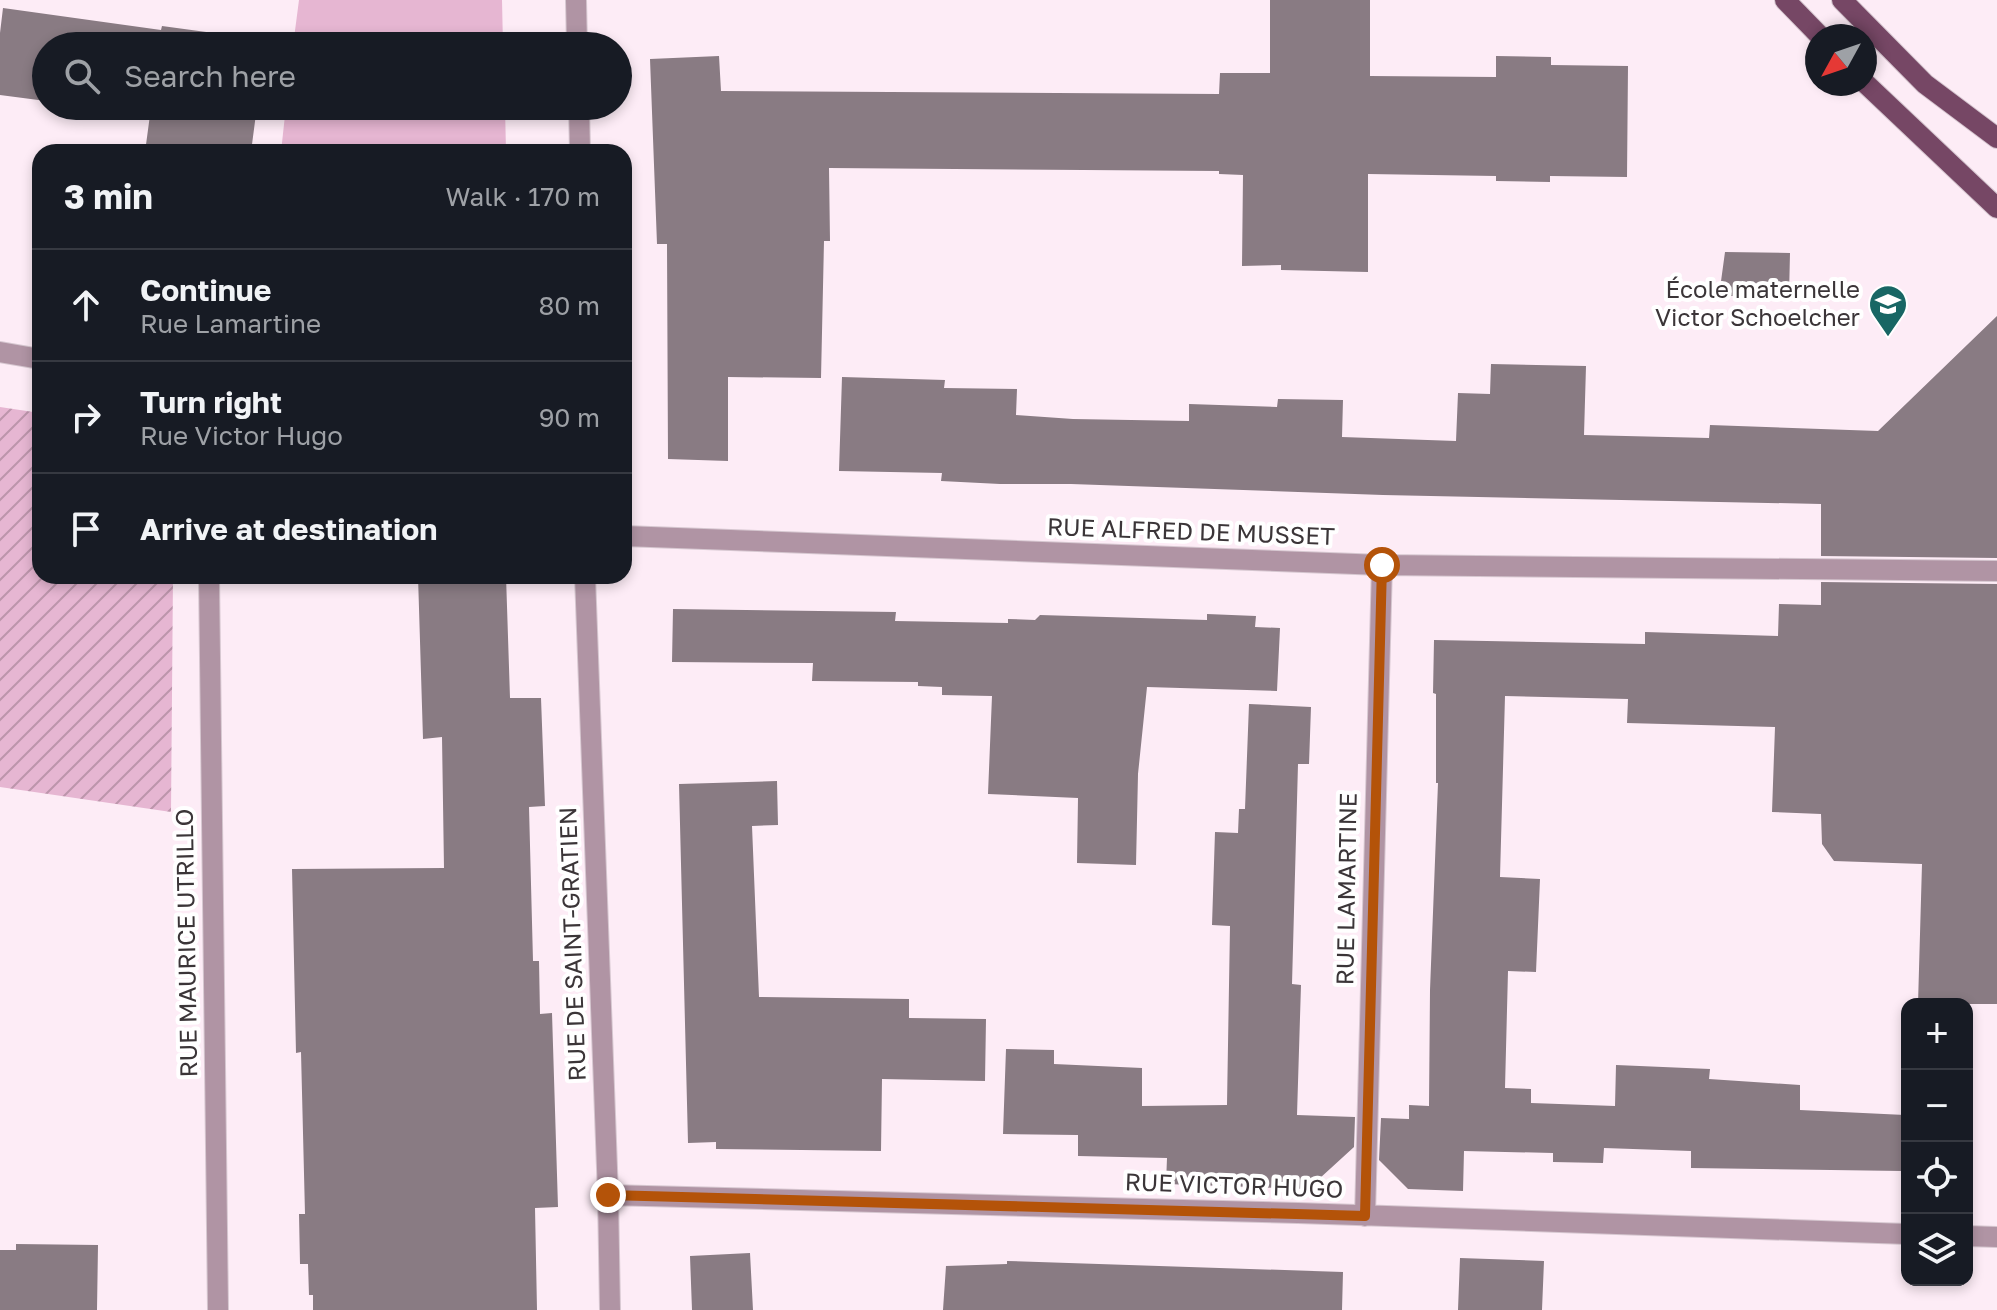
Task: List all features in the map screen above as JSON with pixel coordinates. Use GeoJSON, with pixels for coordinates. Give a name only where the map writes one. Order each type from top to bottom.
{"type":"FeatureCollection","features":[{"type":"Feature","properties":{"kind":"main road"},"geometry":{"type":"LineString","coordinates":[[1785,0],[1808,24]]}},
{"type":"Feature","properties":{"kind":"main road"},"geometry":{"type":"LineString","coordinates":[[1842,0],[1925,84],[1997,138]]}},
{"type":"Feature","properties":{"kind":"main road"},"geometry":{"type":"LineString","coordinates":[[1877,94],[1997,208]]}},
{"type":"Feature","properties":{"kind":"street"},"geometry":{"type":"LineString","coordinates":[[576,0],[577,32]]}},
{"type":"Feature","properties":{"kind":"street"},"geometry":{"type":"LineString","coordinates":[[579,120],[580,144]]}},
{"type":"Feature","properties":{"kind":"street"},"geometry":{"type":"LineString","coordinates":[[0,352],[32,358]]}},
{"type":"Feature","properties":{"kind":"street","name":"RUE ALFRED DE MUSSET"},"geometry":{"type":"LineString","coordinates":[[632,536],[1382,565],[1997,571]]}},
{"type":"Feature","properties":{"kind":"street","name":"RUE LAMARTINE"},"geometry":{"type":"LineString","coordinates":[[1365,1216],[1382,565]]}},
{"type":"Feature","properties":{"kind":"street","name":"RUE MAURICE UTRILLO"},"geometry":{"type":"LineString","coordinates":[[209,584],[218,1310]]}},
{"type":"Feature","properties":{"kind":"street","name":"RUE DE SAINT-GRATIEN"},"geometry":{"type":"LineString","coordinates":[[585,584],[610,1310]]}},
{"type":"Feature","properties":{"kind":"street","name":"RUE VICTOR HUGO"},"geometry":{"type":"LineString","coordinates":[[608,1195],[1901,1234]]}},
{"type":"Feature","properties":{"kind":"street"},"geometry":{"type":"LineString","coordinates":[[1973,1236],[1997,1237]]}},
{"type":"Feature","properties":{"kind":"shaded area"},"geometry":{"type":"Polygon","coordinates":[[[299,0],[502,0],[503,32],[295,32],[299,0]]]}},
{"type":"Feature","properties":{"kind":"shaded area"},"geometry":{"type":"Polygon","coordinates":[[[284,120],[505,120],[506,144],[282,144],[284,120]]]}},
{"type":"Feature","properties":{"kind":"shaded area"},"geometry":{"type":"Polygon","coordinates":[[[0,407],[32,412],[32,584],[173,584],[171,812],[0,787],[0,407]]]}},
{"type":"Feature","properties":{"kind":"building"},"geometry":{"type":"Polygon","coordinates":[[[1270,0],[1370,0],[1370,76],[1496,77],[1496,56],[1551,57],[1551,65],[1628,66],[1627,177],[1550,176],[1550,182],[1496,181],[1496,176],[1368,174],[1368,272],[1281,270],[1281,265],[1242,266],[1243,175],[1219,174],[1219,171],[829,168],[830,241],[824,241],[821,378],[728,377],[728,461],[668,459],[667,244],[657,244],[650,59],[719,56],[721,91],[1219,94],[1220,73],[1270,73],[1270,0]]]}},
{"type":"Feature","properties":{"kind":"building"},"geometry":{"type":"Polygon","coordinates":[[[3,8],[161,30],[162,26],[207,32],[32,32],[32,99],[0,95],[3,8]]]}},
{"type":"Feature","properties":{"kind":"building"},"geometry":{"type":"Polygon","coordinates":[[[149,120],[255,120],[252,144],[146,144],[149,120]]]}},
{"type":"Feature","properties":{"kind":"building"},"geometry":{"type":"Polygon","coordinates":[[[1725,252],[1790,253],[1789,296],[1719,296],[1725,252]]]}},
{"type":"Feature","properties":{"kind":"building"},"geometry":{"type":"Polygon","coordinates":[[[1997,316],[1997,558],[1821,556],[1821,504],[1000,484],[941,481],[942,473],[839,471],[842,377],[945,380],[944,388],[1017,389],[1016,415],[1073,419],[1189,421],[1189,404],[1277,407],[1278,399],[1343,400],[1342,437],[1456,441],[1458,393],[1490,394],[1491,364],[1586,366],[1584,435],[1709,438],[1710,425],[1878,431],[1997,316]]]}},
{"type":"Feature","properties":{"kind":"building"},"geometry":{"type":"Polygon","coordinates":[[[1821,582],[1997,584],[1997,1004],[1973,1004],[1973,998],[1918,998],[1922,864],[1834,861],[1822,844],[1821,814],[1772,812],[1775,727],[1627,723],[1628,699],[1505,696],[1500,877],[1540,879],[1536,972],[1508,971],[1505,1088],[1531,1089],[1531,1103],[1615,1106],[1616,1065],[1710,1069],[1709,1079],[1800,1085],[1800,1110],[1901,1115],[1901,1171],[1691,1168],[1691,1151],[1604,1148],[1603,1163],[1553,1162],[1553,1153],[1464,1151],[1463,1191],[1408,1189],[1379,1160],[1381,1118],[1409,1119],[1409,1105],[1429,1106],[1438,783],[1436,694],[1433,693],[1434,640],[1645,644],[1645,632],[1778,636],[1779,604],[1821,605],[1821,582]]]}},
{"type":"Feature","properties":{"kind":"building"},"geometry":{"type":"Polygon","coordinates":[[[418,584],[506,584],[510,698],[541,698],[545,806],[529,807],[533,961],[539,961],[540,1014],[552,1013],[558,1207],[535,1208],[537,1310],[313,1310],[308,1264],[300,1264],[299,1214],[305,1214],[301,1052],[296,1053],[292,869],[444,868],[442,737],[423,739],[418,584]]]}},
{"type":"Feature","properties":{"kind":"building"},"geometry":{"type":"Polygon","coordinates":[[[673,609],[896,612],[895,621],[1008,623],[1008,619],[1035,620],[1040,615],[1207,620],[1207,614],[1256,616],[1255,627],[1280,628],[1277,691],[1147,687],[1138,774],[1136,865],[1077,863],[1078,798],[988,794],[992,696],[942,695],[942,687],[918,686],[918,682],[812,681],[813,663],[672,662],[673,609]]]}},
{"type":"Feature","properties":{"kind":"building"},"geometry":{"type":"Polygon","coordinates":[[[1249,704],[1311,707],[1309,764],[1298,764],[1292,984],[1301,985],[1297,1115],[1355,1117],[1354,1147],[1308,1189],[1166,1184],[1167,1158],[1078,1156],[1078,1135],[1003,1134],[1006,1049],[1054,1050],[1054,1064],[1142,1068],[1142,1106],[1227,1105],[1230,926],[1212,925],[1215,832],[1238,833],[1239,809],[1245,809],[1249,704]]]}},
{"type":"Feature","properties":{"kind":"building"},"geometry":{"type":"Polygon","coordinates":[[[777,781],[778,825],[752,826],[759,997],[909,999],[909,1018],[986,1019],[985,1081],[882,1079],[881,1151],[716,1149],[716,1142],[688,1143],[679,784],[777,781]]]}},
{"type":"Feature","properties":{"kind":"building"},"geometry":{"type":"Polygon","coordinates":[[[16,1244],[98,1245],[97,1310],[0,1310],[0,1250],[16,1250],[16,1244]]]}},
{"type":"Feature","properties":{"kind":"building"},"geometry":{"type":"Polygon","coordinates":[[[750,1253],[753,1310],[692,1310],[690,1256],[750,1253]]]}},
{"type":"Feature","properties":{"kind":"building"},"geometry":{"type":"Polygon","coordinates":[[[1460,1258],[1544,1261],[1542,1310],[1458,1310],[1460,1258]]]}},
{"type":"Feature","properties":{"kind":"building"},"geometry":{"type":"Polygon","coordinates":[[[1007,1261],[1343,1272],[1342,1310],[943,1310],[946,1266],[1007,1264],[1007,1261]]]}},
{"type":"Feature","properties":{"kind":"place","name":"École maternelle Victor Schoelcher"},"geometry":{"type":"Point","coordinates":[1888,338]}},
{"type":"Feature","properties":{"kind":"route"},"geometry":{"type":"LineString","coordinates":[[608,1195],[1365,1216],[1382,565]]}}]}
